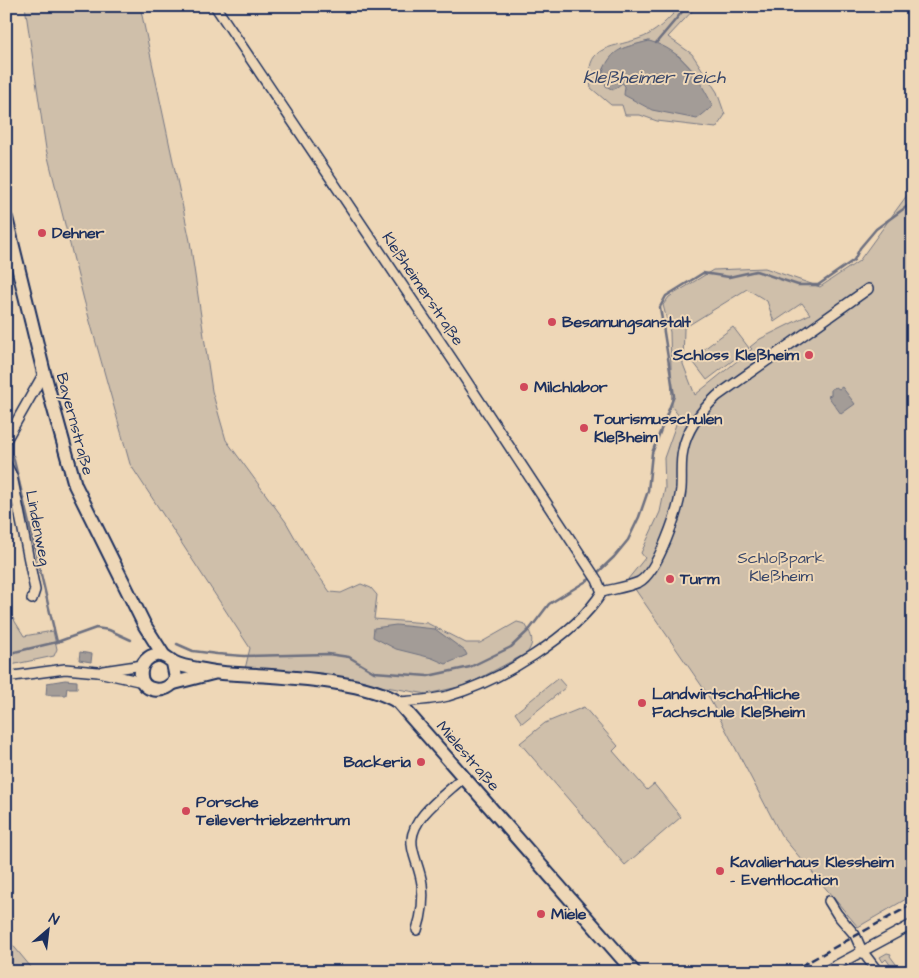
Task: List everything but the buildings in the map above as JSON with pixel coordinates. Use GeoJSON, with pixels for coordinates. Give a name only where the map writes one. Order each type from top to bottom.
{"type":"FeatureCollection","features":[{"type":"Feature","properties":{"kind":"street","name":"Kleßheimerstraße"},"geometry":{"type":"LineString","coordinates":[[214,6],[449,354],[597,580],[602,592]]}},
{"type":"Feature","properties":{"kind":"street","name":"Bayernstraße"},"geometry":{"type":"LineString","coordinates":[[6,218],[44,373],[75,485],[145,626],[158,660]]}},
{"type":"Feature","properties":{"kind":"street"},"geometry":{"type":"LineString","coordinates":[[398,702],[430,700],[449,696],[494,677],[551,644],[592,608],[602,592],[640,582],[656,561],[676,514],[681,489],[682,450],[694,421],[717,396],[868,289]]}},
{"type":"Feature","properties":{"kind":"street"},"geometry":{"type":"LineString","coordinates":[[6,440],[44,373]]}},
{"type":"Feature","properties":{"kind":"street","name":"Lindenweg"},"geometry":{"type":"LineString","coordinates":[[6,464],[12,476],[35,590],[32,599]]}},
{"type":"Feature","properties":{"kind":"street"},"geometry":{"type":"LineString","coordinates":[[143,682],[141,676],[158,660]]}},
{"type":"Feature","properties":{"kind":"street"},"geometry":{"type":"LineString","coordinates":[[98,672],[158,660],[177,673],[174,683]]}},
{"type":"Feature","properties":{"kind":"street","name":"Mielestraße"},"geometry":{"type":"LineString","coordinates":[[158,660],[216,672],[329,682],[373,690],[398,702],[634,972]]}},
{"type":"Feature","properties":{"kind":"street"},"geometry":{"type":"LineString","coordinates":[[6,678],[65,669],[98,672],[143,682]]}},
{"type":"Feature","properties":{"kind":"street","name":"Mielestraße"},"geometry":{"type":"LineString","coordinates":[[143,682],[147,687],[158,691],[164,690],[174,683],[216,672]]}},
{"type":"Feature","properties":{"kind":"street"},"geometry":{"type":"LineString","coordinates":[[417,930],[422,913],[422,882],[412,854],[411,841],[416,826],[424,814],[464,777]]}},
{"type":"Feature","properties":{"kind":"street"},"geometry":{"type":"LineString","coordinates":[[829,902],[855,934],[862,951],[878,972]]}},
{"type":"Feature","properties":{"kind":"street"},"geometry":{"type":"LineString","coordinates":[[824,972],[913,924]]}},
{"type":"Feature","properties":{"kind":"green space"},"geometry":{"type":"Polygon","coordinates":[[[25,6],[140,6],[190,241],[212,391],[226,440],[286,522],[307,559],[330,592],[341,593],[361,584],[371,588],[377,595],[374,619],[427,623],[466,643],[480,643],[517,622],[525,624],[532,638],[527,653],[467,685],[427,694],[316,675],[245,669],[250,648],[130,464],[84,300],[46,149],[25,6]]]}},
{"type":"Feature","properties":{"kind":"green space"},"geometry":{"type":"Polygon","coordinates":[[[680,6],[697,6],[668,37],[692,54],[717,92],[725,115],[716,128],[657,121],[640,115],[625,115],[622,105],[611,105],[591,88],[591,64],[595,56],[608,48],[650,34],[661,26],[680,6]],[[649,41],[621,49],[622,83],[625,86],[698,76],[679,56],[649,41]]]}},
{"type":"Feature","properties":{"kind":"green space","name":"Schloßpark Kleßheim"},"geometry":{"type":"Polygon","coordinates":[[[913,187],[913,895],[858,927],[781,835],[706,692],[628,579],[645,558],[641,553],[660,512],[665,488],[664,458],[679,416],[672,407],[670,332],[663,305],[669,297],[713,270],[765,268],[820,287],[859,261],[913,187]],[[747,289],[684,328],[683,364],[695,395],[752,349],[750,347],[760,339],[810,314],[802,303],[774,322],[767,301],[747,289]]]}},
{"type":"Feature","properties":{"kind":"green space"},"geometry":{"type":"Polygon","coordinates":[[[733,327],[749,348],[707,380],[691,359],[733,327]]]}},
{"type":"Feature","properties":{"kind":"green space"},"geometry":{"type":"Polygon","coordinates":[[[6,607],[24,636],[53,631],[57,649],[54,656],[6,666],[6,607]]]}},
{"type":"Feature","properties":{"kind":"green space"},"geometry":{"type":"Polygon","coordinates":[[[558,678],[566,687],[522,723],[515,713],[558,678]]]}},
{"type":"Feature","properties":{"kind":"green space"},"geometry":{"type":"Polygon","coordinates":[[[584,707],[618,746],[613,751],[647,790],[654,784],[681,817],[625,865],[520,743],[545,723],[584,707]]]}},
{"type":"Feature","properties":{"kind":"green space"},"geometry":{"type":"Polygon","coordinates":[[[6,937],[35,972],[6,972],[6,937]]]}},
{"type":"Feature","properties":{"kind":"green space"},"geometry":{"type":"Polygon","coordinates":[[[887,953],[891,954],[890,956],[902,972],[895,972],[886,959],[883,962],[880,957],[887,953]]]}},
{"type":"Feature","properties":{"kind":"water","name":"Kleßheimer Teich"},"geometry":{"type":"Polygon","coordinates":[[[649,41],[671,51],[695,75],[713,106],[697,119],[652,110],[624,95],[625,86],[622,83],[613,90],[606,86],[602,73],[610,58],[626,47],[649,41]]]}},
{"type":"Feature","properties":{"kind":"water"},"geometry":{"type":"Polygon","coordinates":[[[836,387],[839,389],[842,387],[855,404],[841,414],[828,396],[831,395],[831,389],[836,387]]]}},
{"type":"Feature","properties":{"kind":"water"},"geometry":{"type":"Polygon","coordinates":[[[396,625],[435,629],[465,651],[467,655],[446,664],[432,658],[396,649],[373,637],[374,628],[396,625]]]}},
{"type":"Feature","properties":{"kind":"water"},"geometry":{"type":"Polygon","coordinates":[[[80,652],[92,654],[91,662],[79,660],[80,652]]]}},
{"type":"Feature","properties":{"kind":"water"},"geometry":{"type":"Polygon","coordinates":[[[65,680],[77,681],[77,688],[67,688],[66,695],[46,695],[47,683],[65,680]]]}},
{"type":"Feature","properties":{"kind":"waterway"},"geometry":{"type":"LineString","coordinates":[[656,43],[687,6]]}},
{"type":"Feature","properties":{"kind":"waterway"},"geometry":{"type":"LineString","coordinates":[[177,644],[193,651],[244,656],[328,654],[349,657],[374,672],[428,676],[470,667],[511,647],[530,629],[549,604],[593,577],[614,557],[628,540],[639,517],[648,491],[652,453],[674,396],[660,307],[666,296],[703,273],[729,277],[756,271],[798,285],[818,285],[854,260],[860,248],[876,229],[913,202]]}},
{"type":"Feature","properties":{"kind":"waterway"},"geometry":{"type":"LineString","coordinates":[[13,456],[57,642]]}},
{"type":"Feature","properties":{"kind":"waterway"},"geometry":{"type":"LineString","coordinates":[[6,654],[57,642],[96,628],[109,630],[131,640]]}},
{"type":"Feature","properties":{"kind":"railway"},"geometry":{"type":"LineString","coordinates":[[790,972],[913,904]]}},
{"type":"Feature","properties":{"kind":"place","name":"Dehner"},"geometry":{"type":"Point","coordinates":[42,233]}},
{"type":"Feature","properties":{"kind":"place","name":"Besamungsanstalt"},"geometry":{"type":"Point","coordinates":[552,322]}},
{"type":"Feature","properties":{"kind":"place","name":"Schloss Kleßheim"},"geometry":{"type":"Point","coordinates":[809,355]}},
{"type":"Feature","properties":{"kind":"place","name":"Milchlabor"},"geometry":{"type":"Point","coordinates":[524,387]}},
{"type":"Feature","properties":{"kind":"place","name":"Tourismusschulen Kleßheim"},"geometry":{"type":"Point","coordinates":[584,428]}},
{"type":"Feature","properties":{"kind":"place","name":"Turm"},"geometry":{"type":"Point","coordinates":[670,579]}},
{"type":"Feature","properties":{"kind":"place","name":"Landwirtschaftliche Fachschule Kleßheim"},"geometry":{"type":"Point","coordinates":[642,703]}},
{"type":"Feature","properties":{"kind":"place","name":"Backeria"},"geometry":{"type":"Point","coordinates":[421,762]}},
{"type":"Feature","properties":{"kind":"place","name":"Porsche Teilevertriebzentrum"},"geometry":{"type":"Point","coordinates":[186,811]}},
{"type":"Feature","properties":{"kind":"place","name":"Kavalierhaus Klessheim - Eventlocation"},"geometry":{"type":"Point","coordinates":[720,871]}},
{"type":"Feature","properties":{"kind":"place","name":"Miele"},"geometry":{"type":"Point","coordinates":[541,914]}}]}
